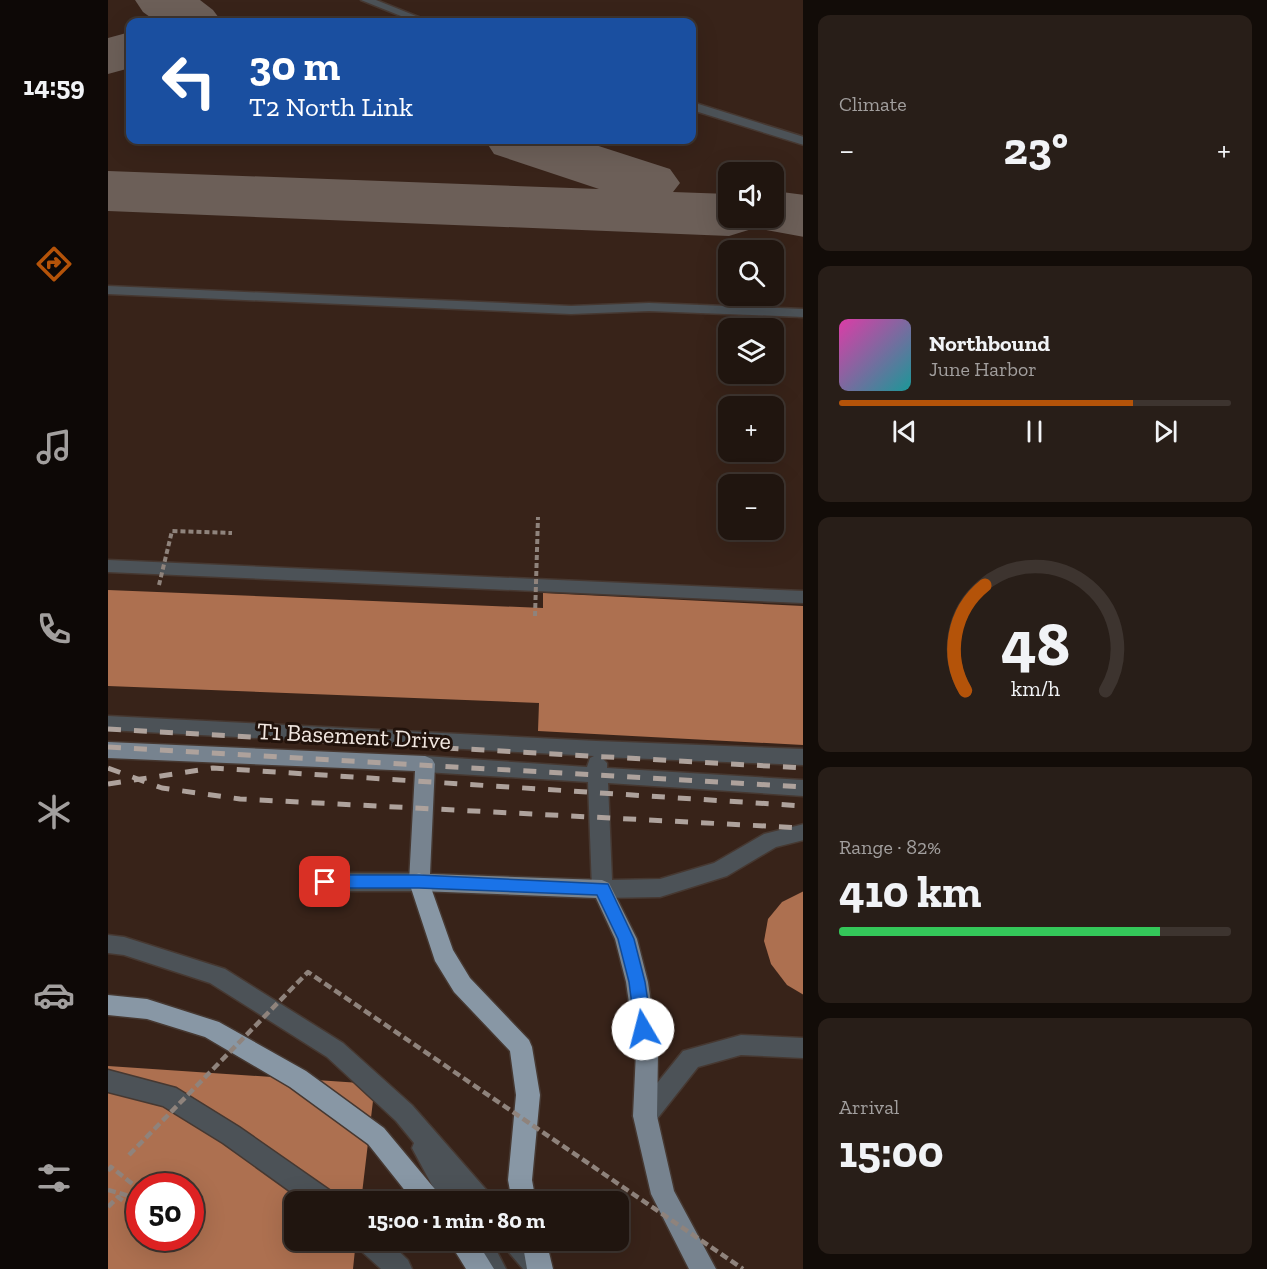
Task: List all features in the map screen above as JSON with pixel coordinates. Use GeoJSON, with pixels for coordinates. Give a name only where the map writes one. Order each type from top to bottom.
{"type":"FeatureCollection","features":[{"type":"Feature","properties":{"kind":"highway"},"geometry":{"type":"LineString","coordinates":[[419,882],[443,954],[462,984],[521,1047],[528,1095],[519,1180],[522,1191]]}},
{"type":"Feature","properties":{"kind":"highway"},"geometry":{"type":"LineString","coordinates":[[108,1005],[147,1009],[211,1029],[298,1079],[376,1136],[421,1191]]}},
{"type":"Feature","properties":{"kind":"highway"},"geometry":{"type":"LineString","coordinates":[[468,1251],[481,1269]]}},
{"type":"Feature","properties":{"kind":"highway"},"geometry":{"type":"LineString","coordinates":[[536,1251],[540,1269]]}},
{"type":"Feature","properties":{"kind":"main road","name":"T1 Basement Drive"},"geometry":{"type":"LineString","coordinates":[[108,750],[425,764]]}},
{"type":"Feature","properties":{"kind":"main road"},"geometry":{"type":"LineString","coordinates":[[425,764],[419,882],[602,889],[626,939],[637,982],[647,1052],[645,1116],[663,1194],[703,1269]]}},
{"type":"Feature","properties":{"kind":"lane"},"geometry":{"type":"LineString","coordinates":[[366,0],[414,18]]}},
{"type":"Feature","properties":{"kind":"lane"},"geometry":{"type":"LineString","coordinates":[[696,107],[803,141]]}},
{"type":"Feature","properties":{"kind":"lane"},"geometry":{"type":"LineString","coordinates":[[108,290],[572,310],[675,308],[803,313]]}},
{"type":"Feature","properties":{"kind":"lane"},"geometry":{"type":"LineString","coordinates":[[108,566],[803,597]]}},
{"type":"Feature","properties":{"kind":"lane"},"geometry":{"type":"LineString","coordinates":[[108,723],[597,749],[803,757]]}},
{"type":"Feature","properties":{"kind":"lane"},"geometry":{"type":"LineString","coordinates":[[597,749],[602,889],[660,888],[720,870],[771,840],[803,832]]}},
{"type":"Feature","properties":{"kind":"lane","name":"T1 Basement Drive"},"geometry":{"type":"LineString","coordinates":[[425,764],[803,788]]}},
{"type":"Feature","properties":{"kind":"lane"},"geometry":{"type":"LineString","coordinates":[[325,882],[419,882]]}},
{"type":"Feature","properties":{"kind":"lane"},"geometry":{"type":"LineString","coordinates":[[108,944],[123,946],[217,976],[285,1016],[335,1050],[404,1113],[471,1191]]}},
{"type":"Feature","properties":{"kind":"lane"},"geometry":{"type":"LineString","coordinates":[[645,1116],[691,1058],[741,1045],[803,1048]]}},
{"type":"Feature","properties":{"kind":"lane"},"geometry":{"type":"LineString","coordinates":[[108,1081],[168,1096],[310,1191]]}},
{"type":"Feature","properties":{"kind":"lane"},"geometry":{"type":"LineString","coordinates":[[404,1113],[449,1191]]}},
{"type":"Feature","properties":{"kind":"lane"},"geometry":{"type":"LineString","coordinates":[[380,1251],[399,1269]]}},
{"type":"Feature","properties":{"kind":"lane"},"geometry":{"type":"LineString","coordinates":[[483,1251],[493,1269]]}},
{"type":"Feature","properties":{"kind":"lane"},"geometry":{"type":"LineString","coordinates":[[524,1251],[540,1269]]}},
{"type":"Feature","properties":{"kind":"path"},"geometry":{"type":"LineString","coordinates":[[536,616],[538,517]]}},
{"type":"Feature","properties":{"kind":"path"},"geometry":{"type":"LineString","coordinates":[[159,585],[172,531],[232,533]]}},
{"type":"Feature","properties":{"kind":"path"},"geometry":{"type":"LineString","coordinates":[[129,1155],[308,972],[743,1269]]}},
{"type":"Feature","properties":{"kind":"path"},"geometry":{"type":"LineString","coordinates":[[108,1171],[111,1167],[126,1179]]}},
{"type":"Feature","properties":{"kind":"path"},"geometry":{"type":"LineString","coordinates":[[108,1190],[126,1195]]}},
{"type":"Feature","properties":{"kind":"path"},"geometry":{"type":"LineString","coordinates":[[108,1207],[118,1197],[126,1203]]}},
{"type":"Feature","properties":{"kind":"shaded area"},"geometry":{"type":"Polygon","coordinates":[[[108,0],[803,0],[803,1269],[108,1269],[108,0]]]}},
{"type":"Feature","properties":{"kind":"building"},"geometry":{"type":"Polygon","coordinates":[[[108,590],[543,608],[543,593],[803,606],[803,745],[538,731],[539,703],[108,686],[108,590]]]}},
{"type":"Feature","properties":{"kind":"building"},"geometry":{"type":"Polygon","coordinates":[[[803,892],[803,994],[787,985],[771,964],[764,941],[768,919],[782,902],[803,892]]]}},
{"type":"Feature","properties":{"kind":"building"},"geometry":{"type":"Polygon","coordinates":[[[108,1066],[375,1084],[362,1191],[284,1191],[284,1251],[355,1251],[353,1269],[108,1269],[108,1066]]]}},
{"type":"Feature","properties":{"kind":"taxiway"},"geometry":{"type":"LineString","coordinates":[[163,0],[188,18]]}},
{"type":"Feature","properties":{"kind":"taxiway"},"geometry":{"type":"LineString","coordinates":[[108,56],[126,51]]}},
{"type":"Feature","properties":{"kind":"taxiway"},"geometry":{"type":"LineString","coordinates":[[529,144],[646,183]]}},
{"type":"Feature","properties":{"kind":"taxiway"},"geometry":{"type":"LineString","coordinates":[[108,191],[718,215]]}},
{"type":"Feature","properties":{"kind":"taxiway"},"geometry":{"type":"LineString","coordinates":[[784,213],[803,216]]}},
{"type":"Feature","properties":{"kind":"railway"},"geometry":{"type":"LineString","coordinates":[[108,729],[803,768]]}},
{"type":"Feature","properties":{"kind":"railway"},"geometry":{"type":"LineString","coordinates":[[108,747],[803,787]]}},
{"type":"Feature","properties":{"kind":"railway"},"geometry":{"type":"LineString","coordinates":[[108,768],[139,779]]}},
{"type":"Feature","properties":{"kind":"railway"},"geometry":{"type":"LineString","coordinates":[[139,779],[213,768],[803,806]]}},
{"type":"Feature","properties":{"kind":"railway"},"geometry":{"type":"LineString","coordinates":[[108,784],[139,779]]}},
{"type":"Feature","properties":{"kind":"railway"},"geometry":{"type":"LineString","coordinates":[[139,779],[162,788],[240,799],[803,828]]}},
{"type":"Feature","properties":{"kind":"route"},"geometry":{"type":"LineString","coordinates":[[325,882],[419,882],[602,889],[626,939],[637,982],[643,1029]]}}]}
